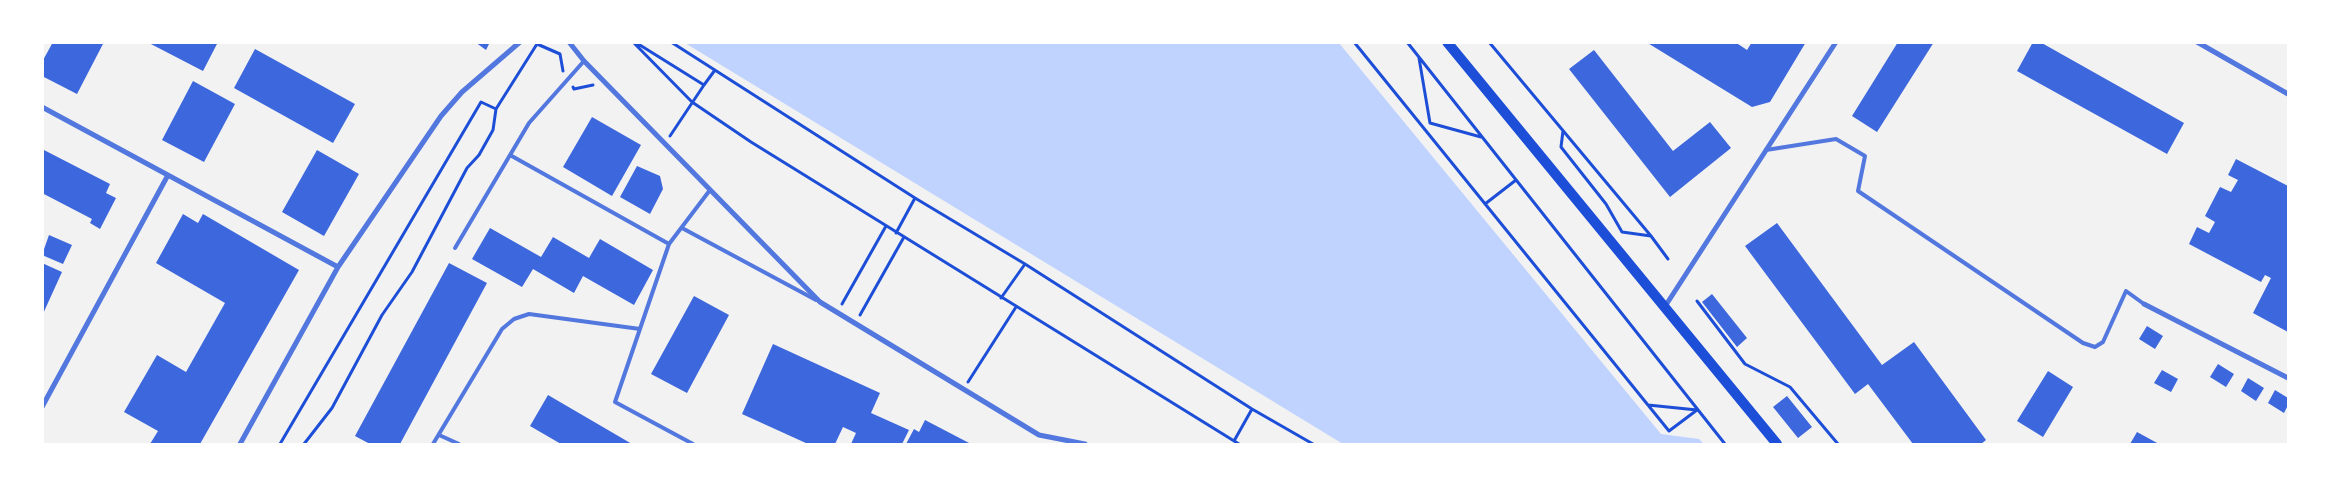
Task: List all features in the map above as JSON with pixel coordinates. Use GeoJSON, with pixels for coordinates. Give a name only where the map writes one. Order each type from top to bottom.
{"type":"FeatureCollection","features":[{"type":"Feature","properties":{"kind":"main road"},"geometry":{"type":"LineString","coordinates":[[1447,42],[1777,444]]}},
{"type":"Feature","properties":{"kind":"street"},"geometry":{"type":"LineString","coordinates":[[240,444],[338,267],[441,116],[462,92],[520,42]]}},
{"type":"Feature","properties":{"kind":"street"},"geometry":{"type":"LineString","coordinates":[[570,42],[584,60],[820,302],[1039,435],[1085,444]]}},
{"type":"Feature","properties":{"kind":"street"},"geometry":{"type":"LineString","coordinates":[[1664,308],[1836,42]]}},
{"type":"Feature","properties":{"kind":"street"},"geometry":{"type":"LineString","coordinates":[[2197,42],[2288,94]]}},
{"type":"Feature","properties":{"kind":"street"},"geometry":{"type":"LineString","coordinates":[[42,108],[338,267]]}},
{"type":"Feature","properties":{"kind":"street"},"geometry":{"type":"LineString","coordinates":[[42,407],[168,175]]}},
{"type":"Feature","properties":{"kind":"street"},"geometry":{"type":"LineString","coordinates":[[2144,304],[2288,378]]}},
{"type":"Feature","properties":{"kind":"lane"},"geometry":{"type":"LineString","coordinates":[[455,248],[529,123],[584,60]]}},
{"type":"Feature","properties":{"kind":"lane"},"geometry":{"type":"LineString","coordinates":[[1766,150],[1836,139],[1865,156],[1858,191],[2083,343],[2095,347],[2103,342],[2126,291],[2144,304]]}},
{"type":"Feature","properties":{"kind":"lane"},"geometry":{"type":"LineString","coordinates":[[510,155],[669,244]]}},
{"type":"Feature","properties":{"kind":"lane"},"geometry":{"type":"LineString","coordinates":[[693,444],[615,402],[669,244],[710,190]]}},
{"type":"Feature","properties":{"kind":"lane"},"geometry":{"type":"LineString","coordinates":[[682,228],[820,302]]}},
{"type":"Feature","properties":{"kind":"lane"},"geometry":{"type":"LineString","coordinates":[[432,444],[502,329],[514,319],[529,314],[640,329]]}},
{"type":"Feature","properties":{"kind":"lane"},"geometry":{"type":"LineString","coordinates":[[439,435],[459,444]]}},
{"type":"Feature","properties":{"kind":"path"},"geometry":{"type":"LineString","coordinates":[[634,42],[704,85]]}},
{"type":"Feature","properties":{"kind":"path"},"geometry":{"type":"LineString","coordinates":[[634,42],[692,102],[750,142],[1240,444]]}},
{"type":"Feature","properties":{"kind":"path"},"geometry":{"type":"LineString","coordinates":[[670,42],[915,198],[1025,264],[1252,409],[1313,444]]}},
{"type":"Feature","properties":{"kind":"path"},"geometry":{"type":"LineString","coordinates":[[1361,42],[1355,44],[1669,431],[1697,410]]}},
{"type":"Feature","properties":{"kind":"path"},"geometry":{"type":"LineString","coordinates":[[1407,42],[1725,444]]}},
{"type":"Feature","properties":{"kind":"path"},"geometry":{"type":"LineString","coordinates":[[1489,42],[1651,236],[1668,259]]}},
{"type":"Feature","properties":{"kind":"path"},"geometry":{"type":"LineString","coordinates":[[1419,58],[1430,122],[1482,137]]}},
{"type":"Feature","properties":{"kind":"path"},"geometry":{"type":"LineString","coordinates":[[692,102],[715,70]]}},
{"type":"Feature","properties":{"kind":"path"},"geometry":{"type":"LineString","coordinates":[[280,444],[481,102],[496,109]]}},
{"type":"Feature","properties":{"kind":"path"},"geometry":{"type":"LineString","coordinates":[[1564,131],[1561,146],[1606,204],[1622,232],[1651,236]]}},
{"type":"Feature","properties":{"kind":"path"},"geometry":{"type":"LineString","coordinates":[[1485,204],[1516,180]]}},
{"type":"Feature","properties":{"kind":"path"},"geometry":{"type":"LineString","coordinates":[[896,233],[915,198]]}},
{"type":"Feature","properties":{"kind":"path"},"geometry":{"type":"LineString","coordinates":[[837,312],[886,226]]}},
{"type":"Feature","properties":{"kind":"path"},"geometry":{"type":"LineString","coordinates":[[856,323],[904,237]]}},
{"type":"Feature","properties":{"kind":"path"},"geometry":{"type":"LineString","coordinates":[[1001,298],[1025,264]]}},
{"type":"Feature","properties":{"kind":"path"},"geometry":{"type":"LineString","coordinates":[[1697,301],[1745,364],[1790,387],[1838,444]]}},
{"type":"Feature","properties":{"kind":"path"},"geometry":{"type":"LineString","coordinates":[[964,389],[1016,307]]}},
{"type":"Feature","properties":{"kind":"path"},"geometry":{"type":"LineString","coordinates":[[1648,405],[1697,410]]}},
{"type":"Feature","properties":{"kind":"path"},"geometry":{"type":"LineString","coordinates":[[1234,441],[1252,409]]}},
{"type":"Feature","properties":{"kind":"water"},"geometry":{"type":"Polygon","coordinates":[[[685,43],[1339,43],[1661,434],[1699,439],[1704,444],[1343,444],[685,43]]]}},
{"type":"Feature","properties":{"kind":"building"},"geometry":{"type":"Polygon","coordinates":[[[53,42],[104,42],[77,94],[42,76],[42,62],[53,42]]]}},
{"type":"Feature","properties":{"kind":"building"},"geometry":{"type":"Polygon","coordinates":[[[147,42],[218,42],[203,71],[147,42]]]}},
{"type":"Feature","properties":{"kind":"building"},"geometry":{"type":"Polygon","coordinates":[[[475,42],[490,42],[486,50],[475,42]]]}},
{"type":"Feature","properties":{"kind":"building"},"geometry":{"type":"Polygon","coordinates":[[[1646,42],[1735,42],[1747,50],[1752,42],[1806,42],[1770,102],[1752,107],[1646,42]]]}},
{"type":"Feature","properties":{"kind":"building"},"geometry":{"type":"Polygon","coordinates":[[[1898,42],[1934,42],[1877,132],[1852,116],[1898,42]]]}},
{"type":"Feature","properties":{"kind":"building"},"geometry":{"type":"Polygon","coordinates":[[[2033,42],[2040,42],[2184,123],[2167,154],[2017,71],[2033,42]]]}},
{"type":"Feature","properties":{"kind":"building"},"geometry":{"type":"Polygon","coordinates":[[[255,49],[355,104],[333,143],[234,88],[255,49]]]}},
{"type":"Feature","properties":{"kind":"building"},"geometry":{"type":"Polygon","coordinates":[[[1594,50],[1673,151],[1710,122],[1731,148],[1670,197],[1569,69],[1594,50]]]}},
{"type":"Feature","properties":{"kind":"building"},"geometry":{"type":"Polygon","coordinates":[[[193,81],[235,104],[204,162],[162,140],[193,81]]]}},
{"type":"Feature","properties":{"kind":"building"},"geometry":{"type":"Polygon","coordinates":[[[592,117],[641,145],[612,196],[563,167],[592,117]]]}},
{"type":"Feature","properties":{"kind":"building"},"geometry":{"type":"Polygon","coordinates":[[[42,149],[110,184],[106,193],[116,198],[100,229],[90,223],[92,219],[42,193],[42,149]]]}},
{"type":"Feature","properties":{"kind":"building"},"geometry":{"type":"Polygon","coordinates":[[[317,150],[359,174],[324,236],[282,212],[317,150]]]}},
{"type":"Feature","properties":{"kind":"building"},"geometry":{"type":"Polygon","coordinates":[[[2236,159],[2288,186],[2288,332],[2253,313],[2271,278],[2265,275],[2261,282],[2189,244],[2197,227],[2209,233],[2215,222],[2205,216],[2220,187],[2231,192],[2238,180],[2228,175],[2236,159]]]}},
{"type":"Feature","properties":{"kind":"building"},"geometry":{"type":"Polygon","coordinates":[[[637,166],[660,176],[663,189],[650,214],[620,197],[637,166]]]}},
{"type":"Feature","properties":{"kind":"building"},"geometry":{"type":"Polygon","coordinates":[[[183,214],[198,223],[203,214],[299,270],[200,444],[150,444],[158,431],[124,412],[157,355],[186,372],[225,303],[156,263],[183,214]]]}},
{"type":"Feature","properties":{"kind":"building"},"geometry":{"type":"Polygon","coordinates":[[[1777,223],[1882,365],[1914,342],[1986,440],[1981,444],[1913,444],[1868,384],[1855,394],[1745,246],[1777,223]]]}},
{"type":"Feature","properties":{"kind":"building"},"geometry":{"type":"Polygon","coordinates":[[[490,228],[541,257],[553,237],[589,258],[600,239],[653,270],[634,305],[583,276],[574,293],[533,269],[522,287],[472,259],[490,228]]]}},
{"type":"Feature","properties":{"kind":"building"},"geometry":{"type":"Polygon","coordinates":[[[49,235],[72,245],[63,264],[42,255],[49,235]]]}},
{"type":"Feature","properties":{"kind":"building"},"geometry":{"type":"Polygon","coordinates":[[[42,263],[62,272],[42,316],[42,263]]]}},
{"type":"Feature","properties":{"kind":"building"},"geometry":{"type":"Polygon","coordinates":[[[449,263],[487,283],[400,444],[370,444],[355,436],[449,263]]]}},
{"type":"Feature","properties":{"kind":"building"},"geometry":{"type":"Polygon","coordinates":[[[1712,294],[1747,338],[1737,347],[1702,302],[1712,294]]]}},
{"type":"Feature","properties":{"kind":"building"},"geometry":{"type":"Polygon","coordinates":[[[694,296],[729,315],[687,393],[651,374],[694,296]]]}},
{"type":"Feature","properties":{"kind":"building"},"geometry":{"type":"Polygon","coordinates":[[[2147,326],[2163,336],[2155,349],[2139,339],[2147,326]]]}},
{"type":"Feature","properties":{"kind":"building"},"geometry":{"type":"Polygon","coordinates":[[[773,344],[880,393],[871,413],[909,430],[902,444],[851,444],[856,433],[843,427],[835,444],[808,444],[742,414],[773,344]]]}},
{"type":"Feature","properties":{"kind":"building"},"geometry":{"type":"Polygon","coordinates":[[[2218,364],[2234,374],[2226,387],[2210,377],[2218,364]]]}},
{"type":"Feature","properties":{"kind":"building"},"geometry":{"type":"Polygon","coordinates":[[[2162,370],[2178,379],[2171,392],[2154,383],[2162,370]]]}},
{"type":"Feature","properties":{"kind":"building"},"geometry":{"type":"Polygon","coordinates":[[[2048,371],[2073,387],[2043,437],[2017,421],[2048,371]]]}},
{"type":"Feature","properties":{"kind":"building"},"geometry":{"type":"Polygon","coordinates":[[[2248,378],[2264,388],[2256,401],[2241,391],[2248,378]]]}},
{"type":"Feature","properties":{"kind":"building"},"geometry":{"type":"Polygon","coordinates":[[[2275,390],[2288,398],[2288,405],[2284,413],[2268,403],[2275,390]]]}},
{"type":"Feature","properties":{"kind":"building"},"geometry":{"type":"Polygon","coordinates":[[[548,395],[632,444],[561,444],[530,426],[548,395]]]}},
{"type":"Feature","properties":{"kind":"building"},"geometry":{"type":"Polygon","coordinates":[[[1787,396],[1812,427],[1798,438],[1773,407],[1787,396]]]}},
{"type":"Feature","properties":{"kind":"building"},"geometry":{"type":"Polygon","coordinates":[[[925,420],[971,444],[906,444],[914,429],[919,432],[925,420]]]}},
{"type":"Feature","properties":{"kind":"building"},"geometry":{"type":"Polygon","coordinates":[[[2137,432],[2159,444],[2130,444],[2137,432]]]}}]}
